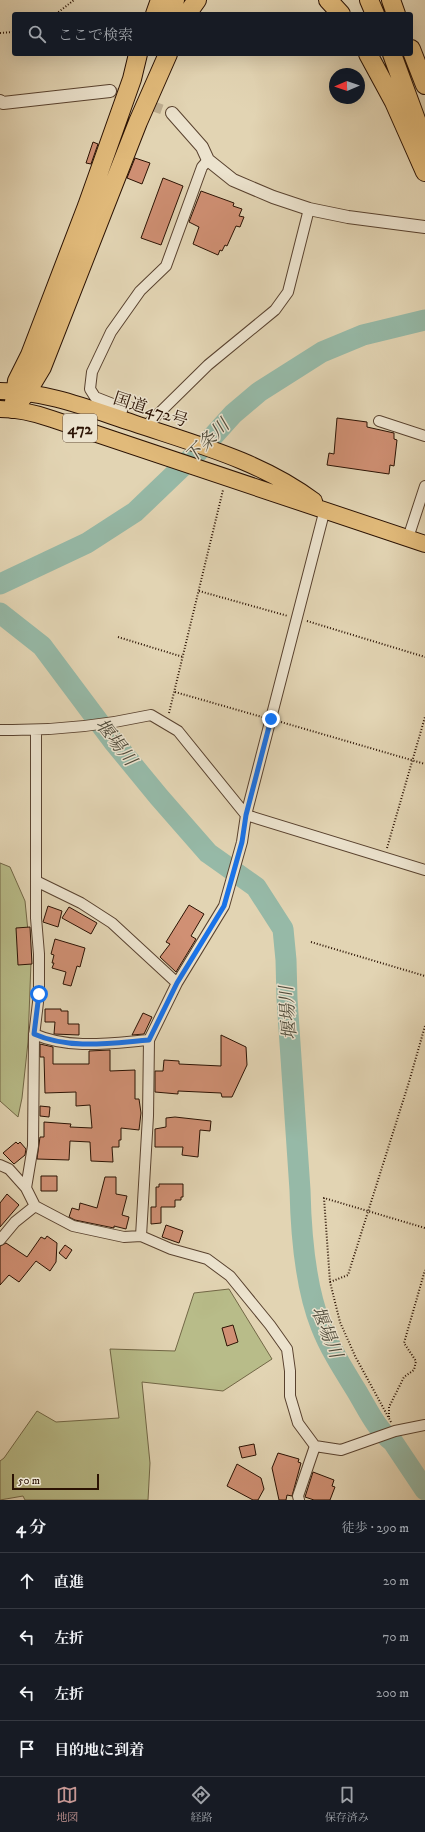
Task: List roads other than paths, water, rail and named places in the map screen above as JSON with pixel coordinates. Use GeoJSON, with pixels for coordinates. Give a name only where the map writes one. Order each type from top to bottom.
{"type":"FeatureCollection","features":[{"type":"Feature","properties":{"kind":"highway"},"geometry":{"type":"LineString","coordinates":[[148,12],[151,0]]}},
{"type":"Feature","properties":{"kind":"highway"},"geometry":{"type":"LineString","coordinates":[[156,12],[160,0]]}},
{"type":"Feature","properties":{"kind":"highway"},"geometry":{"type":"LineString","coordinates":[[171,12],[175,0]]}},
{"type":"Feature","properties":{"kind":"highway"},"geometry":{"type":"LineString","coordinates":[[188,12],[197,0]]}},
{"type":"Feature","properties":{"kind":"highway"},"geometry":{"type":"LineString","coordinates":[[328,0],[339,12]]}},
{"type":"Feature","properties":{"kind":"highway"},"geometry":{"type":"LineString","coordinates":[[369,0],[374,12]]}},
{"type":"Feature","properties":{"kind":"highway"},"geometry":{"type":"LineString","coordinates":[[391,0],[395,12]]}},
{"type":"Feature","properties":{"kind":"highway"},"geometry":{"type":"LineString","coordinates":[[413,54],[425,85]]}},
{"type":"Feature","properties":{"kind":"highway"},"geometry":{"type":"LineString","coordinates":[[7,409],[87,206],[139,56]]}},
{"type":"Feature","properties":{"kind":"highway"},"geometry":{"type":"LineString","coordinates":[[138,122],[157,56]]}},
{"type":"Feature","properties":{"kind":"highway"},"geometry":{"type":"LineString","coordinates":[[14,391],[35,380],[138,122],[167,56]]}},
{"type":"Feature","properties":{"kind":"highway"},"geometry":{"type":"LineString","coordinates":[[369,56],[394,102],[425,172]]}},
{"type":"Feature","properties":{"kind":"highway"},"geometry":{"type":"LineString","coordinates":[[393,56],[425,144]]}},
{"type":"Feature","properties":{"kind":"highway","name":"国道472号"},"geometry":{"type":"LineString","coordinates":[[14,391],[66,402],[233,456],[300,491],[325,509]]}},
{"type":"Feature","properties":{"kind":"highway","name":"国道472号"},"geometry":{"type":"LineString","coordinates":[[7,409],[39,415],[325,509],[425,544]]}},
{"type":"Feature","properties":{"kind":"street"},"geometry":{"type":"LineString","coordinates":[[0,101],[3,102],[110,91]]}},
{"type":"Feature","properties":{"kind":"street"},"geometry":{"type":"LineString","coordinates":[[172,113],[202,147],[208,160],[234,180],[273,197],[309,209],[348,217],[425,227]]}},
{"type":"Feature","properties":{"kind":"street"},"geometry":{"type":"LineString","coordinates":[[119,418],[123,408],[95,397],[90,389],[92,372],[111,332],[140,291],[166,266],[202,167],[208,160]]}},
{"type":"Feature","properties":{"kind":"street"},"geometry":{"type":"LineString","coordinates":[[145,427],[208,365],[276,310],[288,292],[309,209]]}},
{"type":"Feature","properties":{"kind":"street"},"geometry":{"type":"LineString","coordinates":[[379,422],[425,436]]}},
{"type":"Feature","properties":{"kind":"street"},"geometry":{"type":"LineString","coordinates":[[408,538],[425,486]]}},
{"type":"Feature","properties":{"kind":"street"},"geometry":{"type":"LineString","coordinates":[[141,1236],[148,1116],[149,1040],[177,983],[224,906],[242,842],[246,815],[325,509]]}},
{"type":"Feature","properties":{"kind":"street"},"geometry":{"type":"LineString","coordinates":[[0,730],[36,731],[125,721],[151,715],[178,731],[246,815],[425,870]]}},
{"type":"Feature","properties":{"kind":"street"},"geometry":{"type":"LineString","coordinates":[[26,1188],[33,1146],[34,1034],[39,994],[39,954],[36,918],[36,731]]}},
{"type":"Feature","properties":{"kind":"street"},"geometry":{"type":"LineString","coordinates":[[36,881],[80,903],[112,923],[177,983]]}},
{"type":"Feature","properties":{"kind":"street"},"geometry":{"type":"LineString","coordinates":[[34,1034],[46,1040],[92,1045],[149,1040]]}},
{"type":"Feature","properties":{"kind":"street"},"geometry":{"type":"LineString","coordinates":[[0,1165],[9,1169],[26,1188],[35,1206],[74,1226],[124,1237],[141,1236],[171,1249],[207,1259],[230,1276],[270,1325],[287,1349],[290,1371],[290,1396],[298,1423],[315,1446],[341,1450],[366,1443],[397,1431],[425,1425]]}},
{"type":"Feature","properties":{"kind":"street"},"geometry":{"type":"LineString","coordinates":[[0,1240],[15,1222],[35,1206]]}},
{"type":"Feature","properties":{"kind":"street"},"geometry":{"type":"LineString","coordinates":[[299,1500],[298,1496],[315,1446]]}},
{"type":"Feature","properties":{"kind":"waterway","name":"下条川"},"geometry":{"type":"LineString","coordinates":[[0,584],[87,543],[135,512],[206,444],[233,414],[259,392],[322,352],[363,335],[425,320]]}},
{"type":"Feature","properties":{"kind":"waterway","name":"堰場川"},"geometry":{"type":"LineString","coordinates":[[0,613],[42,646],[113,741],[159,797],[208,853],[256,887],[283,929],[301,1224],[311,1294],[321,1326],[337,1359],[377,1425],[393,1442],[425,1490]]}},
{"type":"Feature","properties":{"kind":"tunnel"},"geometry":{"type":"LineString","coordinates":[[110,91],[172,113]]}}]}
